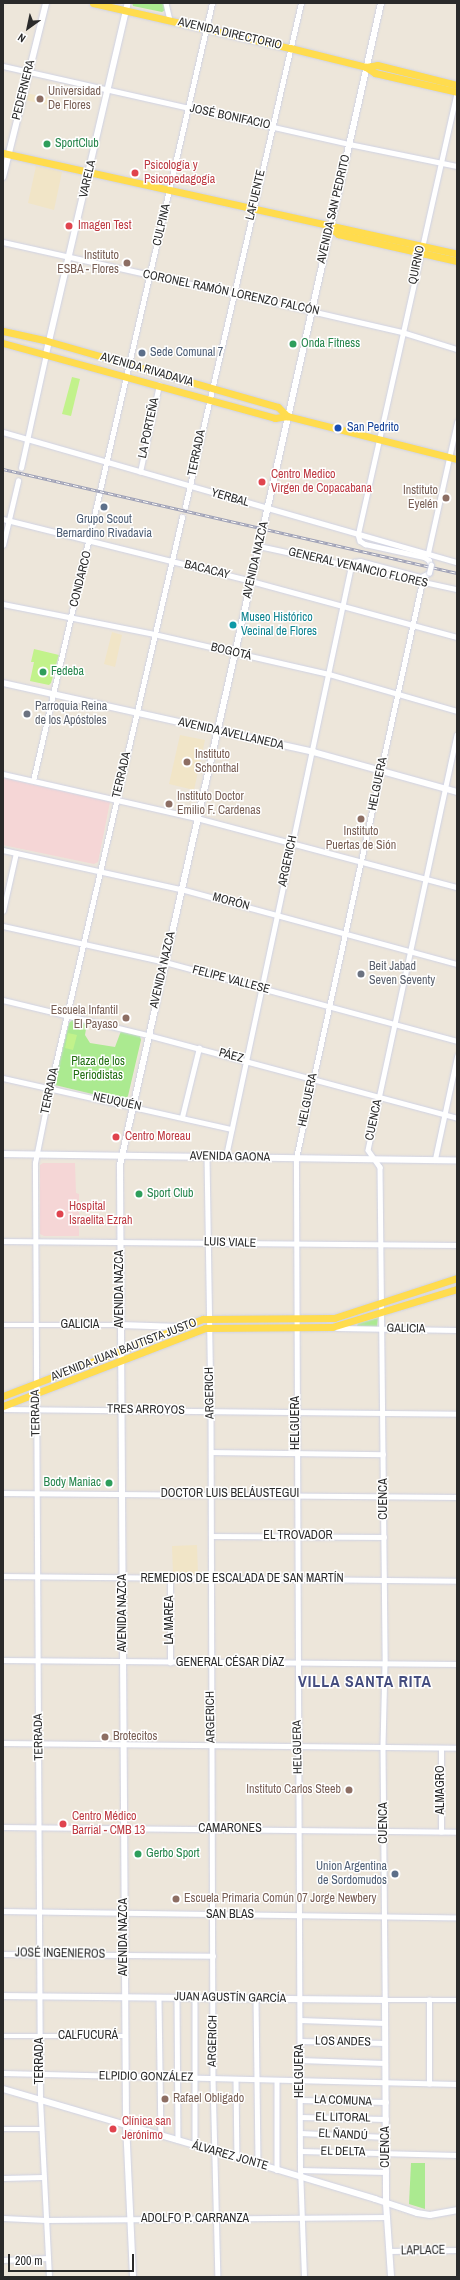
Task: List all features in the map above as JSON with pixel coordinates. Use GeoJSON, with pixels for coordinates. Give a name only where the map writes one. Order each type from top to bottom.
{"type":"FeatureCollection","features":[{"type":"Feature","properties":{"kind":"main road","name":"PEDERNERA"},"geometry":{"type":"LineString","coordinates":[[3,177],[6,154],[46,3]]}},
{"type":"Feature","properties":{"kind":"main road","name":"AVENIDA DIRECTORIO"},"geometry":{"type":"LineString","coordinates":[[93,3],[290,48],[366,67],[375,73],[457,92]]}},
{"type":"Feature","properties":{"kind":"main road","name":"VARELA"},"geometry":{"type":"LineString","coordinates":[[46,354],[128,3]]}},
{"type":"Feature","properties":{"kind":"main road","name":"AVENIDA SAN PEDRITO"},"geometry":{"type":"LineString","coordinates":[[287,416],[381,3]]}},
{"type":"Feature","properties":{"kind":"main road","name":"AVENIDA DIRECTORIO"},"geometry":{"type":"LineString","coordinates":[[366,67],[377,65],[457,85]]}},
{"type":"Feature","properties":{"kind":"main road"},"geometry":{"type":"LineString","coordinates":[[6,154],[457,254]]}},
{"type":"Feature","properties":{"kind":"main road"},"geometry":{"type":"LineString","coordinates":[[330,227],[338,234],[457,261]]}},
{"type":"Feature","properties":{"kind":"main road","name":"AVENIDA RIVADAVIA"},"geometry":{"type":"LineString","coordinates":[[3,331],[49,342],[278,407],[287,416]]}},
{"type":"Feature","properties":{"kind":"main road","name":"AVENIDA RIVADAVIA"},"geometry":{"type":"LineString","coordinates":[[3,343],[128,376],[275,418],[287,416],[457,459]]}},
{"type":"Feature","properties":{"kind":"main road","name":"AVENIDA NAZCA"},"geometry":{"type":"LineString","coordinates":[[133,2277],[125,2076],[123,1578],[120,1362],[122,1156],[287,416]]}},
{"type":"Feature","properties":{"kind":"main road","name":"AVENIDA AVELLANEDA"},"geometry":{"type":"LineString","coordinates":[[3,683],[312,752],[457,792]]}},
{"type":"Feature","properties":{"kind":"main road","name":"AVENIDA GAONA"},"geometry":{"type":"LineString","coordinates":[[3,1154],[457,1160]]}},
{"type":"Feature","properties":{"kind":"main road","name":"AVENIDA JUAN BAUTISTA JUSTO"},"geometry":{"type":"LineString","coordinates":[[3,1396],[120,1350],[209,1318],[334,1318],[457,1278]]}},
{"type":"Feature","properties":{"kind":"main road","name":"AVENIDA JUAN BAUTISTA JUSTO"},"geometry":{"type":"LineString","coordinates":[[3,1408],[209,1328],[332,1327],[457,1289]]}},
{"type":"Feature","properties":{"kind":"main road","name":"GALICIA"},"geometry":{"type":"LineString","coordinates":[[120,1326],[181,1327]]}},
{"type":"Feature","properties":{"kind":"main road","name":"JUAN AGUSTÍN GARCÍA"},"geometry":{"type":"LineString","coordinates":[[3,1996],[385,2000]]}},
{"type":"Feature","properties":{"kind":"main road","name":"CUENCA"},"geometry":{"type":"LineString","coordinates":[[385,2000],[386,2203],[391,2277]]}},
{"type":"Feature","properties":{"kind":"main road","name":"ÁLVAREZ JONTE"},"geometry":{"type":"LineString","coordinates":[[3,2089],[215,2150],[425,2215],[457,2210]]}},
{"type":"Feature","properties":{"kind":"street"},"geometry":{"type":"LineString","coordinates":[[166,3],[170,20]]}},
{"type":"Feature","properties":{"kind":"street","name":"CULPINA"},"geometry":{"type":"LineString","coordinates":[[128,376],[212,3]]}},
{"type":"Feature","properties":{"kind":"street","name":"LAFUENTE"},"geometry":{"type":"LineString","coordinates":[[211,388],[301,3]]}},
{"type":"Feature","properties":{"kind":"street","name":"JOSÉ BONIFACIO"},"geometry":{"type":"LineString","coordinates":[[3,66],[108,91],[348,144],[457,166]]}},
{"type":"Feature","properties":{"kind":"street","name":"QUIRNO"},"geometry":{"type":"LineString","coordinates":[[378,440],[421,245],[457,92]]}},
{"type":"Feature","properties":{"kind":"street","name":"CORONEL RAMÓN LORENZO FALCÓN"},"geometry":{"type":"LineString","coordinates":[[3,242],[402,332],[457,349]]}},
{"type":"Feature","properties":{"kind":"street"},"geometry":{"type":"LineString","coordinates":[[21,468],[46,354]]}},
{"type":"Feature","properties":{"kind":"street","name":"CONDARCO"},"geometry":{"type":"LineString","coordinates":[[34,780],[128,376]]}},
{"type":"Feature","properties":{"kind":"street","name":"LA PORTEÑA"},"geometry":{"type":"LineString","coordinates":[[140,472],[159,385]]}},
{"type":"Feature","properties":{"kind":"street","name":"TERRADA"},"geometry":{"type":"LineString","coordinates":[[185,507],[211,388]]}},
{"type":"Feature","properties":{"kind":"street"},"geometry":{"type":"LineString","coordinates":[[428,553],[457,422]]}},
{"type":"Feature","properties":{"kind":"street","name":"YERBAL"},"geometry":{"type":"LineString","coordinates":[[3,432],[457,562]]}},
{"type":"Feature","properties":{"kind":"street"},"geometry":{"type":"LineString","coordinates":[[351,566],[354,562],[360,561],[420,577],[429,573],[431,565],[429,560],[424,557],[365,544],[360,541],[358,534],[378,440]]}},
{"type":"Feature","properties":{"kind":"street"},"geometry":{"type":"LineString","coordinates":[[3,545],[18,481]]}},
{"type":"Feature","properties":{"kind":"street","name":"TERRADA"},"geometry":{"type":"LineString","coordinates":[[49,2277],[40,2100],[40,1744],[37,1576],[35,1242],[36,1154],[154,634],[182,518]]}},
{"type":"Feature","properties":{"kind":"street","name":"BACACAY"},"geometry":{"type":"LineString","coordinates":[[3,519],[90,542],[251,581],[457,637]]}},
{"type":"Feature","properties":{"kind":"street","name":"GENERAL VENANCIO FLORES"},"geometry":{"type":"LineString","coordinates":[[258,546],[457,589]]}},
{"type":"Feature","properties":{"kind":"street","name":"ARGERICH"},"geometry":{"type":"LineString","coordinates":[[226,1156],[351,566]]}},
{"type":"Feature","properties":{"kind":"street","name":"HELGUERA"},"geometry":{"type":"LineString","coordinates":[[304,2277],[300,2177],[300,1915],[298,1830],[295,1328],[296,1158],[343,932],[361,862],[422,582]]}},
{"type":"Feature","properties":{"kind":"street","name":"BOGOTÁ"},"geometry":{"type":"LineString","coordinates":[[3,604],[154,634],[329,674],[457,711]]}},
{"type":"Feature","properties":{"kind":"street","name":"CUENCA"},"geometry":{"type":"LineString","coordinates":[[385,2000],[383,1747],[385,1664],[384,1413],[380,1167],[368,1150],[457,735]]}},
{"type":"Feature","properties":{"kind":"street"},"geometry":{"type":"LineString","coordinates":[[3,774],[197,818],[457,887]]}},
{"type":"Feature","properties":{"kind":"street","name":"MORÓN"},"geometry":{"type":"LineString","coordinates":[[3,850],[181,889],[457,964]]}},
{"type":"Feature","properties":{"kind":"street"},"geometry":{"type":"LineString","coordinates":[[3,911],[16,853]]}},
{"type":"Feature","properties":{"kind":"street","name":"FELIPE VALLESE"},"geometry":{"type":"LineString","coordinates":[[3,926],[165,962],[457,1041]]}},
{"type":"Feature","properties":{"kind":"street","name":"PÁEZ"},"geometry":{"type":"LineString","coordinates":[[3,1000],[246,1060],[457,1118]]}},
{"type":"Feature","properties":{"kind":"street"},"geometry":{"type":"LineString","coordinates":[[182,1117],[198,1048]]}},
{"type":"Feature","properties":{"kind":"street"},"geometry":{"type":"LineString","coordinates":[[435,1159],[457,1056]]}},
{"type":"Feature","properties":{"kind":"street","name":"NEUQUÉN"},"geometry":{"type":"LineString","coordinates":[[3,1078],[231,1129]]}},
{"type":"Feature","properties":{"kind":"street","name":"ARGERICH"},"geometry":{"type":"LineString","coordinates":[[207,1156],[211,1410],[210,1494],[212,1536],[210,1662],[214,1998],[213,2078],[218,2277]]}},
{"type":"Feature","properties":{"kind":"street","name":"LUIS VIALE"},"geometry":{"type":"LineString","coordinates":[[3,1241],[457,1245]]}},
{"type":"Feature","properties":{"kind":"street","name":"GALICIA"},"geometry":{"type":"LineString","coordinates":[[3,1325],[120,1326]]}},
{"type":"Feature","properties":{"kind":"street","name":"GALICIA"},"geometry":{"type":"LineString","coordinates":[[332,1327],[457,1330]]}},
{"type":"Feature","properties":{"kind":"street","name":"TRES ARROYOS"},"geometry":{"type":"LineString","coordinates":[[3,1408],[36,1410],[121,1409],[457,1414]]}},
{"type":"Feature","properties":{"kind":"street"},"geometry":{"type":"LineString","coordinates":[[211,1452],[383,1454]]}},
{"type":"Feature","properties":{"kind":"street","name":"DOCTOR LUIS BELÁUSTEGUI"},"geometry":{"type":"LineString","coordinates":[[3,1493],[296,1494],[457,1497]]}},
{"type":"Feature","properties":{"kind":"street","name":"EL TROVADOR"},"geometry":{"type":"LineString","coordinates":[[212,1536],[384,1538]]}},
{"type":"Feature","properties":{"kind":"street","name":"REMEDIOS DE ESCALADA DE SAN MARTÍN"},"geometry":{"type":"LineString","coordinates":[[3,1576],[212,1579],[296,1578],[385,1581],[457,1581]]}},
{"type":"Feature","properties":{"kind":"street","name":"LA MAREA"},"geometry":{"type":"LineString","coordinates":[[170,1578],[170,1662]]}},
{"type":"Feature","properties":{"kind":"street","name":"GENERAL CÉSAR DÍAZ"},"geometry":{"type":"LineString","coordinates":[[3,1660],[457,1664]]}},
{"type":"Feature","properties":{"kind":"street"},"geometry":{"type":"LineString","coordinates":[[3,1743],[212,1746],[298,1745],[441,1749],[457,1748]]}},
{"type":"Feature","properties":{"kind":"street","name":"ALMAGRO"},"geometry":{"type":"LineString","coordinates":[[441,1749],[441,1832]]}},
{"type":"Feature","properties":{"kind":"street","name":"CAMARONES"},"geometry":{"type":"LineString","coordinates":[[3,1828],[457,1832]]}},
{"type":"Feature","properties":{"kind":"street","name":"SAN BLAS"},"geometry":{"type":"LineString","coordinates":[[3,1911],[212,1915],[457,1917]]}},
{"type":"Feature","properties":{"kind":"street","name":"JOSÉ INGENIEROS"},"geometry":{"type":"LineString","coordinates":[[3,1954],[213,1956]]}},
{"type":"Feature","properties":{"kind":"street"},"geometry":{"type":"LineString","coordinates":[[160,1998],[161,2135]]}},
{"type":"Feature","properties":{"kind":"street"},"geometry":{"type":"LineString","coordinates":[[177,1998],[178,2140]]}},
{"type":"Feature","properties":{"kind":"street"},"geometry":{"type":"LineString","coordinates":[[195,1998],[195,2145]]}},
{"type":"Feature","properties":{"kind":"street"},"geometry":{"type":"LineString","coordinates":[[256,1998],[258,2164]]}},
{"type":"Feature","properties":{"kind":"street","name":"JUAN AGUSTÍN GARCÍA"},"geometry":{"type":"LineString","coordinates":[[385,2000],[457,2000]]}},
{"type":"Feature","properties":{"kind":"street"},"geometry":{"type":"LineString","coordinates":[[428,2084],[429,2000]]}},
{"type":"Feature","properties":{"kind":"street"},"geometry":{"type":"LineString","coordinates":[[300,2020],[385,2022]]}},
{"type":"Feature","properties":{"kind":"street","name":"CALFUCURÁ"},"geometry":{"type":"LineString","coordinates":[[3,2036],[125,2036]]}},
{"type":"Feature","properties":{"kind":"street","name":"LOS ANDES"},"geometry":{"type":"LineString","coordinates":[[300,2041],[385,2043]]}},
{"type":"Feature","properties":{"kind":"street"},"geometry":{"type":"LineString","coordinates":[[300,2060],[385,2062]]}},
{"type":"Feature","properties":{"kind":"street","name":"ELPIDIO GONZÁLEZ"},"geometry":{"type":"LineString","coordinates":[[3,2073],[277,2081],[457,2084]]}},
{"type":"Feature","properties":{"kind":"street"},"geometry":{"type":"LineString","coordinates":[[236,2080],[237,2157]]}},
{"type":"Feature","properties":{"kind":"street"},"geometry":{"type":"LineString","coordinates":[[277,2081],[277,2170]]}},
{"type":"Feature","properties":{"kind":"street","name":"LA COMUNA"},"geometry":{"type":"LineString","coordinates":[[300,2100],[386,2102]]}},
{"type":"Feature","properties":{"kind":"street","name":"EL LITORAL"},"geometry":{"type":"LineString","coordinates":[[300,2117],[386,2119]]}},
{"type":"Feature","properties":{"kind":"street"},"geometry":{"type":"LineString","coordinates":[[3,2130],[42,2129]]}},
{"type":"Feature","properties":{"kind":"street","name":"EL ÑANDÚ"},"geometry":{"type":"LineString","coordinates":[[300,2133],[386,2137]]}},
{"type":"Feature","properties":{"kind":"street","name":"EL DELTA"},"geometry":{"type":"LineString","coordinates":[[300,2151],[457,2155]]}},
{"type":"Feature","properties":{"kind":"street"},"geometry":{"type":"LineString","coordinates":[[300,2170],[386,2172]]}},
{"type":"Feature","properties":{"kind":"street"},"geometry":{"type":"LineString","coordinates":[[3,2178],[43,2177]]}},
{"type":"Feature","properties":{"kind":"street","name":"ADOLFO P. CARRANZA"},"geometry":{"type":"LineString","coordinates":[[3,2218],[46,2220],[388,2217]]}},
{"type":"Feature","properties":{"kind":"street","name":"LAPLACE"},"geometry":{"type":"LineString","coordinates":[[389,2251],[457,2250]]}},
{"type":"Feature","properties":{"kind":"street"},"geometry":{"type":"LineString","coordinates":[[3,2260],[48,2258]]}},
{"type":"Feature","properties":{"kind":"shaded area","name":"Universidad De Flores"},"geometry":{"type":"Polygon","coordinates":[[[26,93],[54,99],[53,106],[25,100],[26,93]]]}},
{"type":"Feature","properties":{"kind":"shaded area"},"geometry":{"type":"Polygon","coordinates":[[[36,166],[62,172],[54,210],[28,203],[36,166]]]}},
{"type":"Feature","properties":{"kind":"shaded area"},"geometry":{"type":"Polygon","coordinates":[[[112,632],[122,635],[115,667],[104,664],[112,632]]]}},
{"type":"Feature","properties":{"kind":"shaded area","name":"Instituto Schonthal"},"geometry":{"type":"Polygon","coordinates":[[[180,735],[205,740],[194,790],[169,784],[180,735]]]}},
{"type":"Feature","properties":{"kind":"shaded area"},"geometry":{"type":"Polygon","coordinates":[[[3,778],[110,802],[98,862],[94,864],[3,845],[3,778]]]}},
{"type":"Feature","properties":{"kind":"shaded area","name":"Hospital Israelita Ezrah"},"geometry":{"type":"Polygon","coordinates":[[[43,1163],[75,1163],[76,1193],[79,1194],[79,1236],[44,1236],[40,1234],[40,1165],[43,1163]]]}},
{"type":"Feature","properties":{"kind":"shaded area"},"geometry":{"type":"Polygon","coordinates":[[[197,1545],[198,1575],[173,1575],[172,1546],[197,1545]]]}},
{"type":"Feature","properties":{"kind":"green space"},"geometry":{"type":"Polygon","coordinates":[[[132,3],[164,3],[165,10],[162,12],[133,6],[132,3]]]}},
{"type":"Feature","properties":{"kind":"green space"},"geometry":{"type":"Polygon","coordinates":[[[72,377],[80,379],[71,416],[62,414],[72,377]]]}},
{"type":"Feature","properties":{"kind":"green space","name":"Fedeba"},"geometry":{"type":"Polygon","coordinates":[[[34,649],[59,655],[51,683],[49,685],[30,681],[34,662],[31,662],[34,649]]]}},
{"type":"Feature","properties":{"kind":"green space","name":"Plaza de los Periodistas"},"geometry":{"type":"Polygon","coordinates":[[[72,1020],[87,1023],[85,1035],[90,1043],[115,1047],[121,1031],[140,1036],[141,1040],[128,1096],[124,1100],[121,1101],[55,1085],[54,1083],[69,1023],[72,1020]]]}},
{"type":"Feature","properties":{"kind":"green space"},"geometry":{"type":"Polygon","coordinates":[[[68,1033],[77,1035],[73,1050],[65,1048],[68,1033]]]}},
{"type":"Feature","properties":{"kind":"green space"},"geometry":{"type":"Polygon","coordinates":[[[378,1318],[377,1327],[357,1326],[358,1323],[378,1318]]]}},
{"type":"Feature","properties":{"kind":"green space"},"geometry":{"type":"Polygon","coordinates":[[[411,2163],[425,2163],[425,2209],[409,2204],[411,2163]]]}},
{"type":"Feature","properties":{"kind":"railway"},"geometry":{"type":"LineString","coordinates":[[3,469],[457,573]]}},
{"type":"Feature","properties":{"kind":"place","name":"Universidad De Flores"},"geometry":{"type":"Point","coordinates":[40,99]}},
{"type":"Feature","properties":{"kind":"place","name":"SportClub"},"geometry":{"type":"Point","coordinates":[47,144]}},
{"type":"Feature","properties":{"kind":"place","name":"Psicología y Psicopedagogía"},"geometry":{"type":"Point","coordinates":[135,173]}},
{"type":"Feature","properties":{"kind":"place","name":"Imagen Test"},"geometry":{"type":"Point","coordinates":[69,226]}},
{"type":"Feature","properties":{"kind":"place","name":"Instituto ESBA - Flores"},"geometry":{"type":"Point","coordinates":[127,263]}},
{"type":"Feature","properties":{"kind":"place","name":"Onda Fitness"},"geometry":{"type":"Point","coordinates":[293,344]}},
{"type":"Feature","properties":{"kind":"place","name":"Sede Comunal 7"},"geometry":{"type":"Point","coordinates":[142,353]}},
{"type":"Feature","properties":{"kind":"place","name":"San Pedrito"},"geometry":{"type":"Point","coordinates":[338,428]}},
{"type":"Feature","properties":{"kind":"place","name":"Centro Medico Virgen de Copacabana"},"geometry":{"type":"Point","coordinates":[262,482]}},
{"type":"Feature","properties":{"kind":"place","name":"Instituto Eyelén"},"geometry":{"type":"Point","coordinates":[446,498]}},
{"type":"Feature","properties":{"kind":"place","name":"Grupo Scout Bernardino Rivadavia"},"geometry":{"type":"Point","coordinates":[104,507]}},
{"type":"Feature","properties":{"kind":"place","name":"Museo Histórico Vecinal de Flores"},"geometry":{"type":"Point","coordinates":[233,625]}},
{"type":"Feature","properties":{"kind":"place","name":"Fedeba"},"geometry":{"type":"Point","coordinates":[43,672]}},
{"type":"Feature","properties":{"kind":"place","name":"Parroquia Reina de los Apóstoles"},"geometry":{"type":"Point","coordinates":[27,714]}},
{"type":"Feature","properties":{"kind":"place","name":"Instituto Schonthal"},"geometry":{"type":"Point","coordinates":[187,762]}},
{"type":"Feature","properties":{"kind":"place","name":"Instituto Doctor Emilio F. Cardenas"},"geometry":{"type":"Point","coordinates":[169,804]}},
{"type":"Feature","properties":{"kind":"place","name":"Instituto Puertas de Sión"},"geometry":{"type":"Point","coordinates":[361,819]}},
{"type":"Feature","properties":{"kind":"place","name":"Beit Jabad Seven Seventy"},"geometry":{"type":"Point","coordinates":[361,974]}},
{"type":"Feature","properties":{"kind":"place","name":"Escuela Infantil El Payaso"},"geometry":{"type":"Point","coordinates":[126,1018]}},
{"type":"Feature","properties":{"kind":"place","name":"Centro Moreau"},"geometry":{"type":"Point","coordinates":[116,1137]}},
{"type":"Feature","properties":{"kind":"place","name":"Sport Club"},"geometry":{"type":"Point","coordinates":[139,1194]}},
{"type":"Feature","properties":{"kind":"place","name":"Hospital Israelita Ezrah"},"geometry":{"type":"Point","coordinates":[60,1214]}},
{"type":"Feature","properties":{"kind":"place","name":"Body Maniac"},"geometry":{"type":"Point","coordinates":[109,1483]}},
{"type":"Feature","properties":{"kind":"place","name":"Brotecitos"},"geometry":{"type":"Point","coordinates":[105,1737]}},
{"type":"Feature","properties":{"kind":"place","name":"Instituto Carlos Steeb"},"geometry":{"type":"Point","coordinates":[349,1790]}},
{"type":"Feature","properties":{"kind":"place","name":"Centro Médico Barrial - CMB 13"},"geometry":{"type":"Point","coordinates":[63,1824]}},
{"type":"Feature","properties":{"kind":"place","name":"Gerbo Sport"},"geometry":{"type":"Point","coordinates":[138,1854]}},
{"type":"Feature","properties":{"kind":"place","name":"Union Argentina de Sordomudos"},"geometry":{"type":"Point","coordinates":[395,1874]}},
{"type":"Feature","properties":{"kind":"place","name":"Escuela Primaria Común 07 Jorge Newbery"},"geometry":{"type":"Point","coordinates":[176,1899]}},
{"type":"Feature","properties":{"kind":"place","name":"Rafael Obligado"},"geometry":{"type":"Point","coordinates":[165,2099]}},
{"type":"Feature","properties":{"kind":"place","name":"Clínica san Jerónimo"},"geometry":{"type":"Point","coordinates":[113,2129]}},
{"type":"Feature","properties":{"kind":"district","name":"VILLA SANTA RITA"},"geometry":{"type":"Point","coordinates":[365,1681]}}]}
